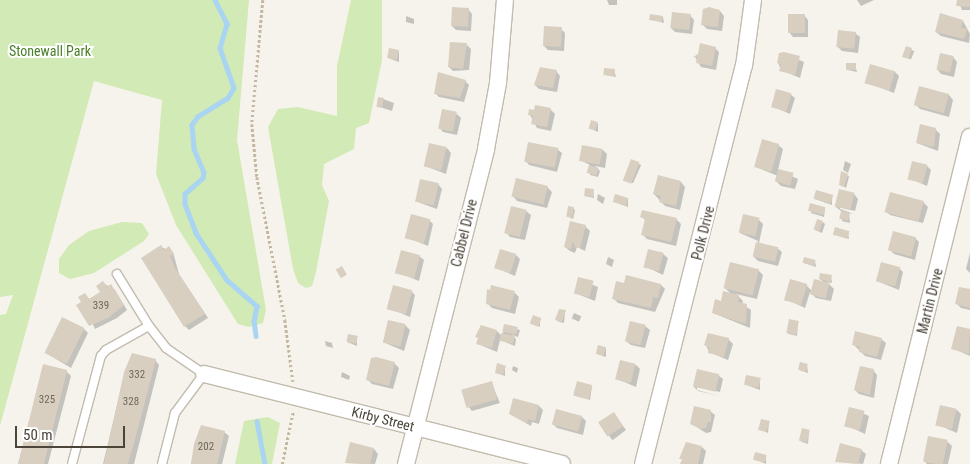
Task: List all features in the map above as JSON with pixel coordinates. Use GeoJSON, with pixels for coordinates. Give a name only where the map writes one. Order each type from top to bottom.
{"type":"FeatureCollection","features":[{"type":"Feature","properties":{"kind":"street","name":"Cabbel Drive"},"geometry":{"type":"LineString","coordinates":[[406,464],[486,149],[498,83],[505,0]]}},
{"type":"Feature","properties":{"kind":"street","name":"Polk Drive"},"geometry":{"type":"LineString","coordinates":[[643,464],[744,66],[753,0]]}},
{"type":"Feature","properties":{"kind":"street","name":"Martin Drive"},"geometry":{"type":"LineString","coordinates":[[889,464],[970,137]]}},
{"type":"Feature","properties":{"kind":"street","name":"Kirby Street"},"geometry":{"type":"LineString","coordinates":[[204,374],[562,464]]}},
{"type":"Feature","properties":{"kind":"lane","name":"Kirby Street"},"geometry":{"type":"LineString","coordinates":[[117,274],[149,326],[166,348],[204,374]]}},
{"type":"Feature","properties":{"kind":"lane"},"geometry":{"type":"LineString","coordinates":[[72,464],[101,356],[106,350],[149,326]]}},
{"type":"Feature","properties":{"kind":"lane"},"geometry":{"type":"LineString","coordinates":[[162,464],[175,413],[204,374]]}},
{"type":"Feature","properties":{"kind":"path"},"geometry":{"type":"LineString","coordinates":[[263,0],[252,124],[257,177],[285,320],[293,396],[293,413],[282,464]]}},
{"type":"Feature","properties":{"kind":"green space","name":"Stonewall Park"},"geometry":{"type":"Polygon","coordinates":[[[0,0],[249,0],[237,140],[266,310],[263,323],[249,327],[238,324],[176,225],[156,174],[162,100],[94,81],[0,426],[0,315],[6,314],[13,295],[0,297],[0,0]]]}},
{"type":"Feature","properties":{"kind":"green space"},"geometry":{"type":"Polygon","coordinates":[[[351,0],[382,0],[382,60],[369,123],[356,128],[354,149],[324,164],[322,185],[329,201],[316,272],[312,286],[306,288],[298,283],[293,269],[268,127],[278,109],[298,107],[337,116],[337,66],[351,0]]]}},
{"type":"Feature","properties":{"kind":"green space"},"geometry":{"type":"Polygon","coordinates":[[[122,222],[142,223],[149,234],[144,241],[94,273],[70,279],[59,273],[59,259],[69,245],[89,231],[122,222]]]}},
{"type":"Feature","properties":{"kind":"green space"},"geometry":{"type":"Polygon","coordinates":[[[268,417],[280,423],[272,464],[235,464],[244,421],[268,417]]]}},
{"type":"Feature","properties":{"kind":"building"},"geometry":{"type":"Polygon","coordinates":[[[957,0],[970,0],[970,7],[956,6],[957,0]]]}},
{"type":"Feature","properties":{"kind":"building"},"geometry":{"type":"Polygon","coordinates":[[[452,7],[469,8],[468,27],[451,26],[452,7]]]}},
{"type":"Feature","properties":{"kind":"building"},"geometry":{"type":"Polygon","coordinates":[[[709,7],[720,10],[718,27],[701,25],[703,9],[709,7]]]}},
{"type":"Feature","properties":{"kind":"building"},"geometry":{"type":"Polygon","coordinates":[[[672,12],[691,14],[689,30],[670,28],[672,12]]]}},
{"type":"Feature","properties":{"kind":"building"},"geometry":{"type":"Polygon","coordinates":[[[940,13],[963,20],[961,28],[967,29],[964,39],[935,32],[940,13]]]}},
{"type":"Feature","properties":{"kind":"building"},"geometry":{"type":"Polygon","coordinates":[[[650,14],[663,16],[662,22],[649,20],[650,14]]]}},
{"type":"Feature","properties":{"kind":"building"},"geometry":{"type":"Polygon","coordinates":[[[788,14],[805,14],[805,33],[788,33],[788,14]]]}},
{"type":"Feature","properties":{"kind":"building"},"geometry":{"type":"Polygon","coordinates":[[[544,26],[562,27],[561,47],[543,46],[544,26]]]}},
{"type":"Feature","properties":{"kind":"building"},"geometry":{"type":"Polygon","coordinates":[[[838,30],[856,32],[854,49],[836,47],[838,30]]]}},
{"type":"Feature","properties":{"kind":"building"},"geometry":{"type":"Polygon","coordinates":[[[450,42],[467,43],[463,69],[448,67],[450,42]]]}},
{"type":"Feature","properties":{"kind":"building"},"geometry":{"type":"Polygon","coordinates":[[[700,43],[716,47],[712,66],[696,63],[697,57],[693,57],[698,54],[700,43]]]}},
{"type":"Feature","properties":{"kind":"building"},"geometry":{"type":"Polygon","coordinates":[[[906,46],[912,48],[909,59],[902,57],[906,46]]]}},
{"type":"Feature","properties":{"kind":"building"},"geometry":{"type":"Polygon","coordinates":[[[389,48],[399,50],[397,60],[387,58],[389,48]]]}},
{"type":"Feature","properties":{"kind":"building"},"geometry":{"type":"Polygon","coordinates":[[[784,52],[800,56],[795,75],[779,71],[781,64],[777,63],[779,53],[784,52]]]}},
{"type":"Feature","properties":{"kind":"building"},"geometry":{"type":"Polygon","coordinates":[[[940,53],[954,56],[950,73],[936,70],[940,53]]]}},
{"type":"Feature","properties":{"kind":"building"},"geometry":{"type":"Polygon","coordinates":[[[846,63],[856,63],[856,70],[846,70],[846,63]]]}},
{"type":"Feature","properties":{"kind":"building"},"geometry":{"type":"Polygon","coordinates":[[[870,64],[895,71],[889,90],[864,83],[870,64]]]}},
{"type":"Feature","properties":{"kind":"building"},"geometry":{"type":"Polygon","coordinates":[[[540,67],[557,70],[553,88],[534,85],[540,67]]]}},
{"type":"Feature","properties":{"kind":"building"},"geometry":{"type":"Polygon","coordinates":[[[604,68],[615,69],[614,76],[603,75],[604,68]]]}},
{"type":"Feature","properties":{"kind":"building"},"geometry":{"type":"Polygon","coordinates":[[[438,72],[466,80],[460,98],[434,94],[438,72]]]}},
{"type":"Feature","properties":{"kind":"building"},"geometry":{"type":"Polygon","coordinates":[[[919,86],[949,94],[944,113],[914,105],[919,86]]]}},
{"type":"Feature","properties":{"kind":"building"},"geometry":{"type":"Polygon","coordinates":[[[776,89],[791,93],[787,111],[771,107],[776,89]]]}},
{"type":"Feature","properties":{"kind":"building"},"geometry":{"type":"Polygon","coordinates":[[[378,97],[384,98],[382,108],[376,107],[378,97]]]}},
{"type":"Feature","properties":{"kind":"building"},"geometry":{"type":"Polygon","coordinates":[[[535,105],[551,108],[547,127],[531,124],[533,116],[528,115],[529,109],[534,110],[535,105]]]}},
{"type":"Feature","properties":{"kind":"building"},"geometry":{"type":"Polygon","coordinates":[[[442,109],[457,112],[453,131],[438,129],[442,109]]]}},
{"type":"Feature","properties":{"kind":"building"},"geometry":{"type":"Polygon","coordinates":[[[591,120],[598,122],[595,131],[589,129],[591,120]]]}},
{"type":"Feature","properties":{"kind":"building"},"geometry":{"type":"Polygon","coordinates":[[[920,124],[936,128],[934,147],[916,143],[920,124]]]}},
{"type":"Feature","properties":{"kind":"building"},"geometry":{"type":"Polygon","coordinates":[[[762,139],[779,144],[771,172],[754,167],[762,139]]]}},
{"type":"Feature","properties":{"kind":"building"},"geometry":{"type":"Polygon","coordinates":[[[528,142],[558,148],[555,168],[524,162],[528,142]]]}},
{"type":"Feature","properties":{"kind":"building"},"geometry":{"type":"Polygon","coordinates":[[[429,143],[447,147],[441,170],[424,166],[429,143]]]}},
{"type":"Feature","properties":{"kind":"building"},"geometry":{"type":"Polygon","coordinates":[[[582,145],[603,149],[600,165],[579,161],[582,145]]]}},
{"type":"Feature","properties":{"kind":"building"},"geometry":{"type":"Polygon","coordinates":[[[631,159],[639,162],[631,184],[623,180],[631,159]]]}},
{"type":"Feature","properties":{"kind":"building"},"geometry":{"type":"Polygon","coordinates":[[[912,161],[928,165],[923,183],[907,179],[912,161]]]}},
{"type":"Feature","properties":{"kind":"building"},"geometry":{"type":"Polygon","coordinates":[[[589,165],[599,168],[596,176],[587,173],[589,165]]]}},
{"type":"Feature","properties":{"kind":"building"},"geometry":{"type":"Polygon","coordinates":[[[778,169],[794,173],[790,185],[775,182],[778,169]]]}},
{"type":"Feature","properties":{"kind":"building"},"geometry":{"type":"Polygon","coordinates":[[[841,171],[848,174],[844,187],[839,185],[841,171]]]}},
{"type":"Feature","properties":{"kind":"building"},"geometry":{"type":"Polygon","coordinates":[[[658,175],[681,181],[676,206],[659,202],[661,196],[653,194],[658,175]]]}},
{"type":"Feature","properties":{"kind":"building"},"geometry":{"type":"Polygon","coordinates":[[[516,178],[548,186],[543,204],[511,196],[516,178]]]}},
{"type":"Feature","properties":{"kind":"building"},"geometry":{"type":"Polygon","coordinates":[[[420,179],[439,183],[434,205],[415,201],[420,179]]]}},
{"type":"Feature","properties":{"kind":"building"},"geometry":{"type":"Polygon","coordinates":[[[585,188],[594,189],[593,197],[584,196],[585,188]]]}},
{"type":"Feature","properties":{"kind":"building"},"geometry":{"type":"Polygon","coordinates":[[[839,189],[855,193],[850,210],[835,206],[839,189]]]}},
{"type":"Feature","properties":{"kind":"building"},"geometry":{"type":"Polygon","coordinates":[[[816,190],[833,195],[831,204],[814,199],[816,190]]]}},
{"type":"Feature","properties":{"kind":"building"},"geometry":{"type":"Polygon","coordinates":[[[890,192],[924,201],[918,221],[885,212],[890,192]]]}},
{"type":"Feature","properties":{"kind":"building"},"geometry":{"type":"Polygon","coordinates":[[[615,194],[628,198],[626,206],[613,202],[615,194]]]}},
{"type":"Feature","properties":{"kind":"building"},"geometry":{"type":"Polygon","coordinates":[[[810,203],[825,207],[823,215],[808,211],[810,203]]]}},
{"type":"Feature","properties":{"kind":"building"},"geometry":{"type":"Polygon","coordinates":[[[511,206],[527,210],[520,237],[504,233],[511,206]]]}},
{"type":"Feature","properties":{"kind":"building"},"geometry":{"type":"Polygon","coordinates":[[[568,206],[574,207],[572,218],[566,217],[568,206]]]}},
{"type":"Feature","properties":{"kind":"building"},"geometry":{"type":"Polygon","coordinates":[[[642,210],[677,218],[671,242],[641,235],[645,219],[640,217],[642,210]]]}},
{"type":"Feature","properties":{"kind":"building"},"geometry":{"type":"Polygon","coordinates":[[[841,211],[850,213],[848,221],[839,219],[841,211]]]}},
{"type":"Feature","properties":{"kind":"building"},"geometry":{"type":"Polygon","coordinates":[[[411,214],[430,219],[424,243],[405,238],[411,214]]]}},
{"type":"Feature","properties":{"kind":"building"},"geometry":{"type":"Polygon","coordinates":[[[743,214],[760,218],[755,236],[739,233],[743,214]]]}},
{"type":"Feature","properties":{"kind":"building"},"geometry":{"type":"Polygon","coordinates":[[[817,219],[823,221],[819,231],[814,229],[817,219]]]}},
{"type":"Feature","properties":{"kind":"building"},"geometry":{"type":"Polygon","coordinates":[[[570,221],[586,225],[580,248],[575,247],[573,241],[571,249],[564,247],[570,221]]]}},
{"type":"Feature","properties":{"kind":"building"},"geometry":{"type":"Polygon","coordinates":[[[835,227],[849,231],[847,239],[833,235],[835,227]]]}},
{"type":"Feature","properties":{"kind":"building"},"geometry":{"type":"Polygon","coordinates":[[[893,231],[916,237],[911,257],[888,250],[893,231]]]}},
{"type":"Feature","properties":{"kind":"building"},"geometry":{"type":"Polygon","coordinates":[[[756,242],[778,247],[775,262],[753,257],[756,242]]]}},
{"type":"Feature","properties":{"kind":"building"},"geometry":{"type":"Polygon","coordinates":[[[161,245],[164,250],[169,246],[174,254],[170,256],[175,268],[205,314],[184,327],[141,258],[161,245]]]}},
{"type":"Feature","properties":{"kind":"building"},"geometry":{"type":"Polygon","coordinates":[[[500,249],[516,254],[510,273],[494,268],[500,249]]]}},
{"type":"Feature","properties":{"kind":"building"},"geometry":{"type":"Polygon","coordinates":[[[648,249],[664,253],[659,271],[643,267],[648,249]]]}},
{"type":"Feature","properties":{"kind":"building"},"geometry":{"type":"Polygon","coordinates":[[[401,250],[420,255],[414,278],[395,273],[401,250]]]}},
{"type":"Feature","properties":{"kind":"building"},"geometry":{"type":"Polygon","coordinates":[[[804,257],[816,260],[814,266],[803,263],[804,257]]]}},
{"type":"Feature","properties":{"kind":"building"},"geometry":{"type":"Polygon","coordinates":[[[730,262],[759,269],[753,295],[723,288],[730,262]]]}},
{"type":"Feature","properties":{"kind":"building"},"geometry":{"type":"Polygon","coordinates":[[[881,262],[900,267],[895,286],[876,281],[881,262]]]}},
{"type":"Feature","properties":{"kind":"building"},"geometry":{"type":"Polygon","coordinates":[[[342,266],[347,275],[341,278],[336,269],[342,266]]]}},
{"type":"Feature","properties":{"kind":"building"},"geometry":{"type":"Polygon","coordinates":[[[820,273],[832,275],[830,282],[819,279],[820,273]]]}},
{"type":"Feature","properties":{"kind":"building"},"geometry":{"type":"Polygon","coordinates":[[[626,275],[661,284],[658,298],[653,297],[651,308],[612,299],[616,281],[624,283],[626,275]]]}},
{"type":"Feature","properties":{"kind":"building"},"geometry":{"type":"Polygon","coordinates":[[[578,277],[594,281],[589,297],[574,293],[578,277]]]}},
{"type":"Feature","properties":{"kind":"building"},"geometry":{"type":"Polygon","coordinates":[[[790,279],[807,284],[801,305],[784,300],[790,279]]]}},
{"type":"Feature","properties":{"kind":"building"},"geometry":{"type":"Polygon","coordinates":[[[814,279],[830,283],[826,298],[810,295],[814,279]]]}},
{"type":"Feature","properties":{"kind":"building"},"geometry":{"type":"Polygon","coordinates":[[[103,281],[107,287],[111,284],[124,305],[108,318],[89,326],[76,305],[81,302],[78,297],[85,293],[89,299],[100,292],[96,286],[103,281]]]}},
{"type":"Feature","properties":{"kind":"building"},"geometry":{"type":"Polygon","coordinates":[[[393,285],[412,290],[406,314],[387,309],[393,285]]]}},
{"type":"Feature","properties":{"kind":"building"},"geometry":{"type":"Polygon","coordinates":[[[491,285],[515,291],[510,310],[486,304],[487,289],[490,290],[491,285]]]}},
{"type":"Feature","properties":{"kind":"building"},"geometry":{"type":"Polygon","coordinates":[[[959,287],[970,289],[970,308],[955,304],[959,287]]]}},
{"type":"Feature","properties":{"kind":"building"},"geometry":{"type":"Polygon","coordinates":[[[723,291],[739,295],[738,302],[747,304],[746,324],[712,313],[715,299],[721,301],[723,291]]]}},
{"type":"Feature","properties":{"kind":"building"},"geometry":{"type":"Polygon","coordinates":[[[559,309],[566,310],[562,322],[555,320],[559,309]]]}},
{"type":"Feature","properties":{"kind":"building"},"geometry":{"type":"Polygon","coordinates":[[[533,315],[541,318],[538,327],[530,323],[533,315]]]}},
{"type":"Feature","properties":{"kind":"building"},"geometry":{"type":"Polygon","coordinates":[[[62,317],[84,328],[67,364],[44,353],[62,317]]]}},
{"type":"Feature","properties":{"kind":"building"},"geometry":{"type":"Polygon","coordinates":[[[789,319],[799,321],[796,335],[786,333],[789,319]]]}},
{"type":"Feature","properties":{"kind":"building"},"geometry":{"type":"Polygon","coordinates":[[[388,320],[406,324],[400,346],[383,342],[388,320]]]}},
{"type":"Feature","properties":{"kind":"building"},"geometry":{"type":"Polygon","coordinates":[[[630,321],[646,325],[640,345],[625,341],[630,321]]]}},
{"type":"Feature","properties":{"kind":"building"},"geometry":{"type":"Polygon","coordinates":[[[504,324],[518,327],[516,335],[502,332],[504,324]]]}},
{"type":"Feature","properties":{"kind":"building"},"geometry":{"type":"Polygon","coordinates":[[[481,325],[497,330],[492,348],[476,344],[478,338],[475,337],[481,325]]]}},
{"type":"Feature","properties":{"kind":"building"},"geometry":{"type":"Polygon","coordinates":[[[957,326],[970,329],[969,354],[951,349],[957,326]]]}},
{"type":"Feature","properties":{"kind":"building"},"geometry":{"type":"Polygon","coordinates":[[[855,331],[882,338],[877,357],[859,352],[860,347],[852,345],[855,331]]]}},
{"type":"Feature","properties":{"kind":"building"},"geometry":{"type":"Polygon","coordinates":[[[501,333],[515,336],[513,344],[499,341],[501,333]]]}},
{"type":"Feature","properties":{"kind":"building"},"geometry":{"type":"Polygon","coordinates":[[[708,333],[729,338],[724,357],[708,353],[709,347],[704,345],[708,333]]]}},
{"type":"Feature","properties":{"kind":"building"},"geometry":{"type":"Polygon","coordinates":[[[348,334],[358,336],[356,344],[346,342],[348,334]]]}},
{"type":"Feature","properties":{"kind":"building"},"geometry":{"type":"Polygon","coordinates":[[[598,345],[606,347],[604,356],[596,354],[598,345]]]}},
{"type":"Feature","properties":{"kind":"building"},"geometry":{"type":"Polygon","coordinates":[[[132,353],[156,359],[128,464],[104,464],[124,372],[132,353]]]}},
{"type":"Feature","properties":{"kind":"building"},"geometry":{"type":"Polygon","coordinates":[[[376,357],[395,362],[389,386],[366,380],[371,358],[376,357]]]}},
{"type":"Feature","properties":{"kind":"building"},"geometry":{"type":"Polygon","coordinates":[[[620,360],[636,364],[631,383],[615,379],[620,360]]]}},
{"type":"Feature","properties":{"kind":"building"},"geometry":{"type":"Polygon","coordinates":[[[800,362],[808,364],[806,372],[798,370],[800,362]]]}},
{"type":"Feature","properties":{"kind":"building"},"geometry":{"type":"Polygon","coordinates":[[[497,363],[506,366],[503,375],[495,373],[497,363]]]}},
{"type":"Feature","properties":{"kind":"building"},"geometry":{"type":"Polygon","coordinates":[[[43,364],[67,370],[44,464],[18,464],[43,364]]]}},
{"type":"Feature","properties":{"kind":"building"},"geometry":{"type":"Polygon","coordinates":[[[860,366],[874,369],[870,395],[854,390],[860,366]]]}},
{"type":"Feature","properties":{"kind":"building"},"geometry":{"type":"Polygon","coordinates":[[[697,369],[719,374],[715,392],[693,387],[697,369]]]}},
{"type":"Feature","properties":{"kind":"building"},"geometry":{"type":"Polygon","coordinates":[[[746,375],[761,378],[759,388],[744,385],[746,375]]]}},
{"type":"Feature","properties":{"kind":"building"},"geometry":{"type":"Polygon","coordinates":[[[492,381],[497,399],[466,408],[461,390],[492,381]]]}},
{"type":"Feature","properties":{"kind":"building"},"geometry":{"type":"Polygon","coordinates":[[[577,381],[592,385],[589,400],[573,395],[577,381]]]}},
{"type":"Feature","properties":{"kind":"building"},"geometry":{"type":"Polygon","coordinates":[[[513,398],[539,405],[535,421],[528,419],[527,423],[509,414],[513,398]]]}},
{"type":"Feature","properties":{"kind":"building"},"geometry":{"type":"Polygon","coordinates":[[[940,405],[957,409],[952,429],[935,425],[940,405]]]}},
{"type":"Feature","properties":{"kind":"building"},"geometry":{"type":"Polygon","coordinates":[[[694,406],[711,410],[711,422],[708,422],[706,428],[701,429],[690,424],[694,406]]]}},
{"type":"Feature","properties":{"kind":"building"},"geometry":{"type":"Polygon","coordinates":[[[849,407],[865,411],[860,430],[844,426],[849,407]]]}},
{"type":"Feature","properties":{"kind":"building"},"geometry":{"type":"Polygon","coordinates":[[[556,409],[582,416],[578,431],[552,424],[556,409]]]}},
{"type":"Feature","properties":{"kind":"building"},"geometry":{"type":"Polygon","coordinates":[[[614,412],[623,426],[607,437],[598,422],[614,412]]]}},
{"type":"Feature","properties":{"kind":"building"},"geometry":{"type":"Polygon","coordinates":[[[761,419],[770,421],[766,432],[758,430],[761,419]]]}},
{"type":"Feature","properties":{"kind":"building"},"geometry":{"type":"Polygon","coordinates":[[[201,425],[225,431],[217,464],[191,464],[194,444],[201,425]]]}},
{"type":"Feature","properties":{"kind":"building"},"geometry":{"type":"Polygon","coordinates":[[[802,428],[810,430],[807,443],[799,441],[802,428]]]}},
{"type":"Feature","properties":{"kind":"building"},"geometry":{"type":"Polygon","coordinates":[[[928,436],[948,440],[943,464],[923,462],[928,436]]]}},
{"type":"Feature","properties":{"kind":"building"},"geometry":{"type":"Polygon","coordinates":[[[350,442],[374,448],[370,464],[345,463],[350,442]]]}},
{"type":"Feature","properties":{"kind":"building"},"geometry":{"type":"Polygon","coordinates":[[[686,442],[702,446],[698,464],[680,464],[682,459],[679,459],[686,442]]]}},
{"type":"Feature","properties":{"kind":"building"},"geometry":{"type":"Polygon","coordinates":[[[840,443],[862,449],[858,464],[835,462],[840,443]]]}},
{"type":"Feature","properties":{"kind":"building"},"geometry":{"type":"Polygon","coordinates":[[[755,452],[767,455],[765,463],[753,460],[755,452]]]}},
{"type":"Feature","properties":{"kind":"waterway"},"geometry":{"type":"LineString","coordinates":[[215,0],[227,24],[220,48],[234,88],[228,98],[198,117],[192,125],[194,149],[204,172],[203,178],[185,194],[185,204],[196,233],[227,280],[257,306],[254,321],[256,336]]}},
{"type":"Feature","properties":{"kind":"waterway"},"geometry":{"type":"LineString","coordinates":[[257,421],[265,464]]}}]}
